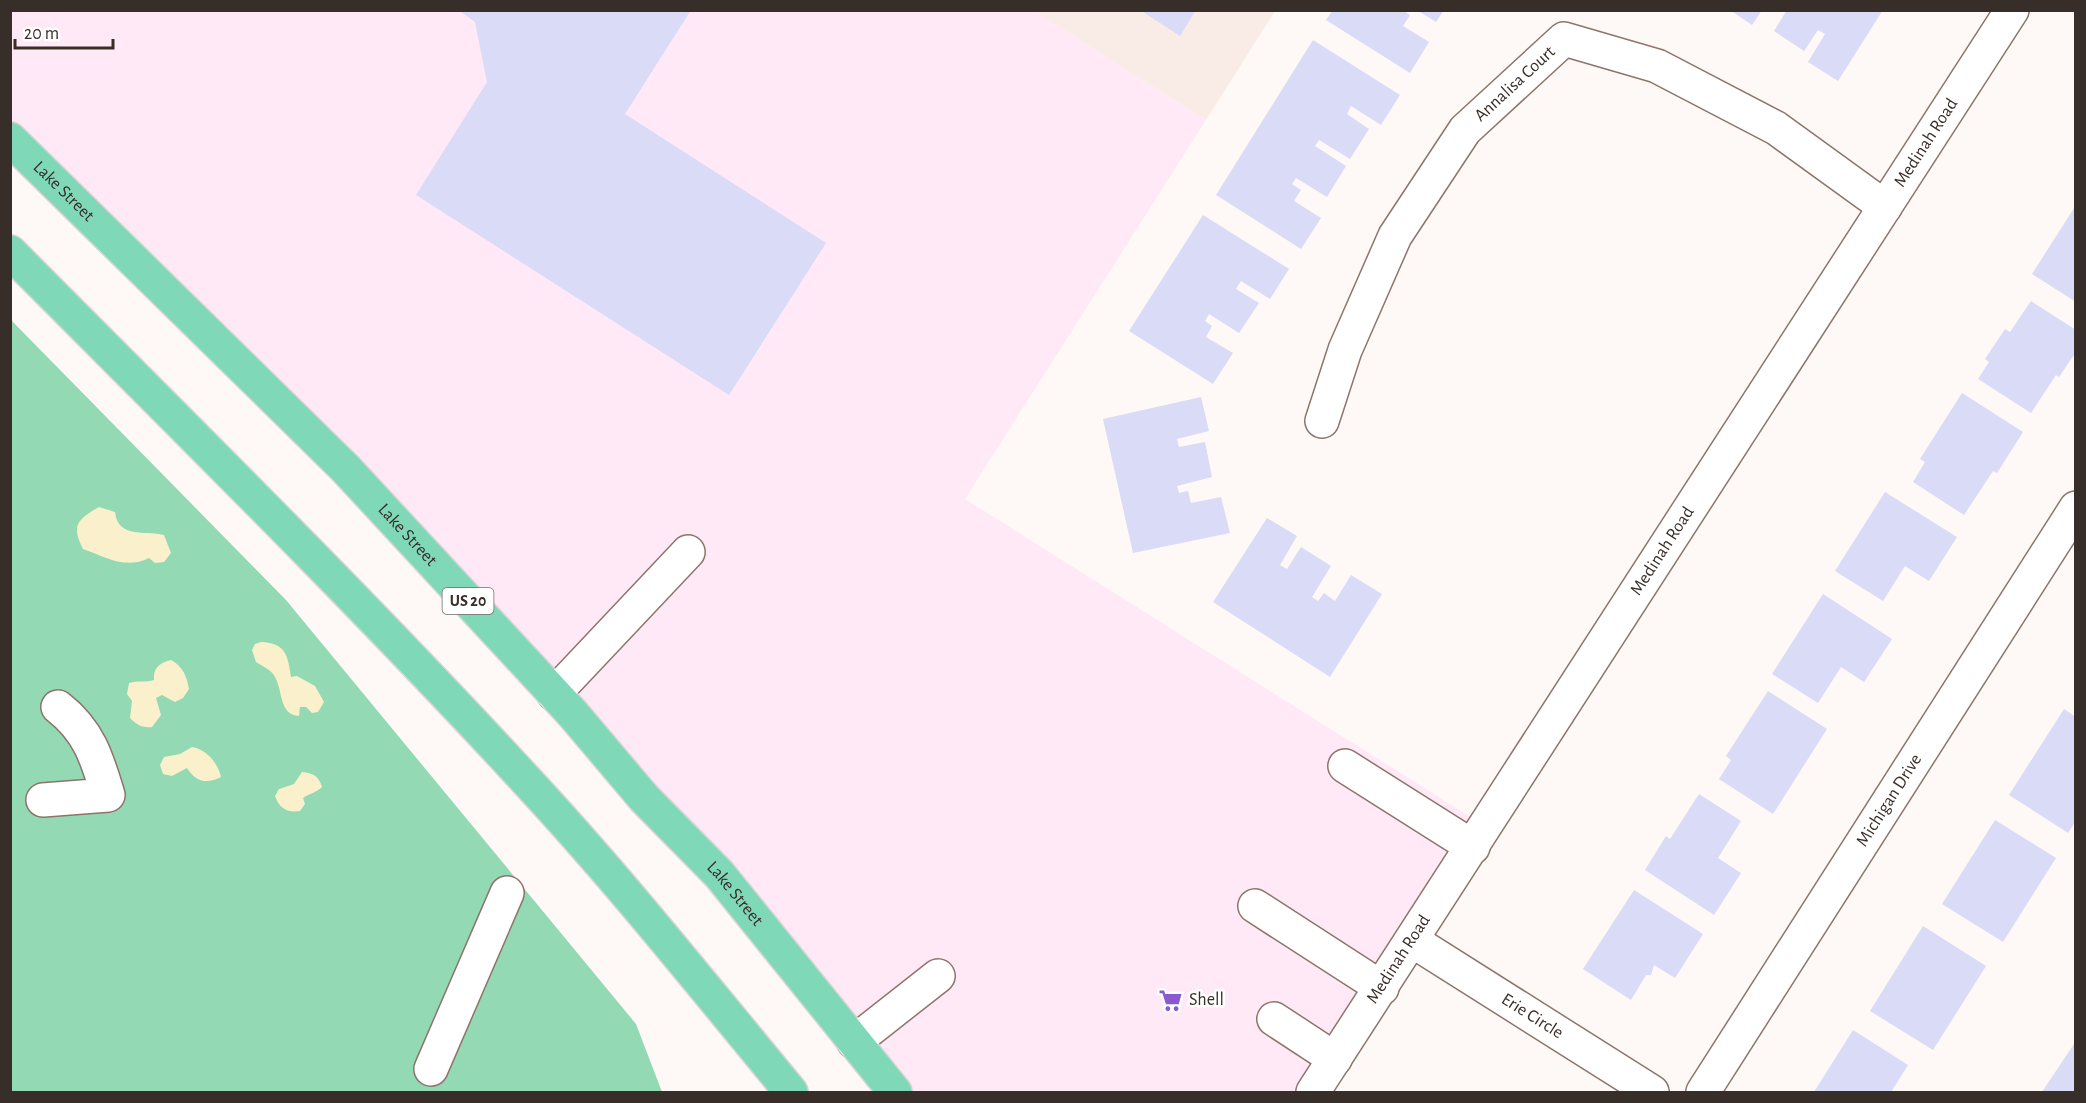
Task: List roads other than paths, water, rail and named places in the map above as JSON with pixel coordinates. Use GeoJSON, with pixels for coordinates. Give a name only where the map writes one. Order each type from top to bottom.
{"type":"FeatureCollection","features":[{"type":"Feature","properties":{"kind":"main road","name":"Lake Street"},"geometry":{"type":"LineString","coordinates":[[10,139],[346,470],[554,694],[644,798],[719,874],[895,1092]]}},
{"type":"Feature","properties":{"kind":"main road"},"geometry":{"type":"LineString","coordinates":[[10,252],[326,569],[527,781],[640,909],[791,1092]]}},
{"type":"Feature","properties":{"kind":"street","name":"Medinah Road"},"geometry":{"type":"LineString","coordinates":[[1313,1092],[1413,941],[2012,10]]}},
{"type":"Feature","properties":{"kind":"street","name":"Annalisa Court"},"geometry":{"type":"LineString","coordinates":[[1322,421],[1345,350],[1395,236],[1465,130],[1564,39],[1657,66],[1776,128],[1885,207]]}},
{"type":"Feature","properties":{"kind":"street","name":"Michigan Drive"},"geometry":{"type":"LineString","coordinates":[[1703,1092],[2076,508]]}},
{"type":"Feature","properties":{"kind":"street"},"geometry":{"type":"LineString","coordinates":[[554,694],[687,552]]}},
{"type":"Feature","properties":{"kind":"street"},"geometry":{"type":"LineString","coordinates":[[43,800],[108,795],[91,746],[82,729],[58,707]]}},
{"type":"Feature","properties":{"kind":"street"},"geometry":{"type":"LineString","coordinates":[[1345,766],[1473,847]]}},
{"type":"Feature","properties":{"kind":"street"},"geometry":{"type":"LineString","coordinates":[[431,1069],[507,893]]}},
{"type":"Feature","properties":{"kind":"street"},"geometry":{"type":"LineString","coordinates":[[1255,906],[1382,988]]}},
{"type":"Feature","properties":{"kind":"street","name":"Erie Circle"},"geometry":{"type":"LineString","coordinates":[[1413,941],[1652,1092]]}},
{"type":"Feature","properties":{"kind":"street"},"geometry":{"type":"LineString","coordinates":[[854,1042],[938,976]]}},
{"type":"Feature","properties":{"kind":"street"},"geometry":{"type":"LineString","coordinates":[[1274,1019],[1335,1059]]}},
{"type":"Feature","properties":{"kind":"place","name":"Shell"},"geometry":{"type":"Point","coordinates":[1171,1000]}}]}
